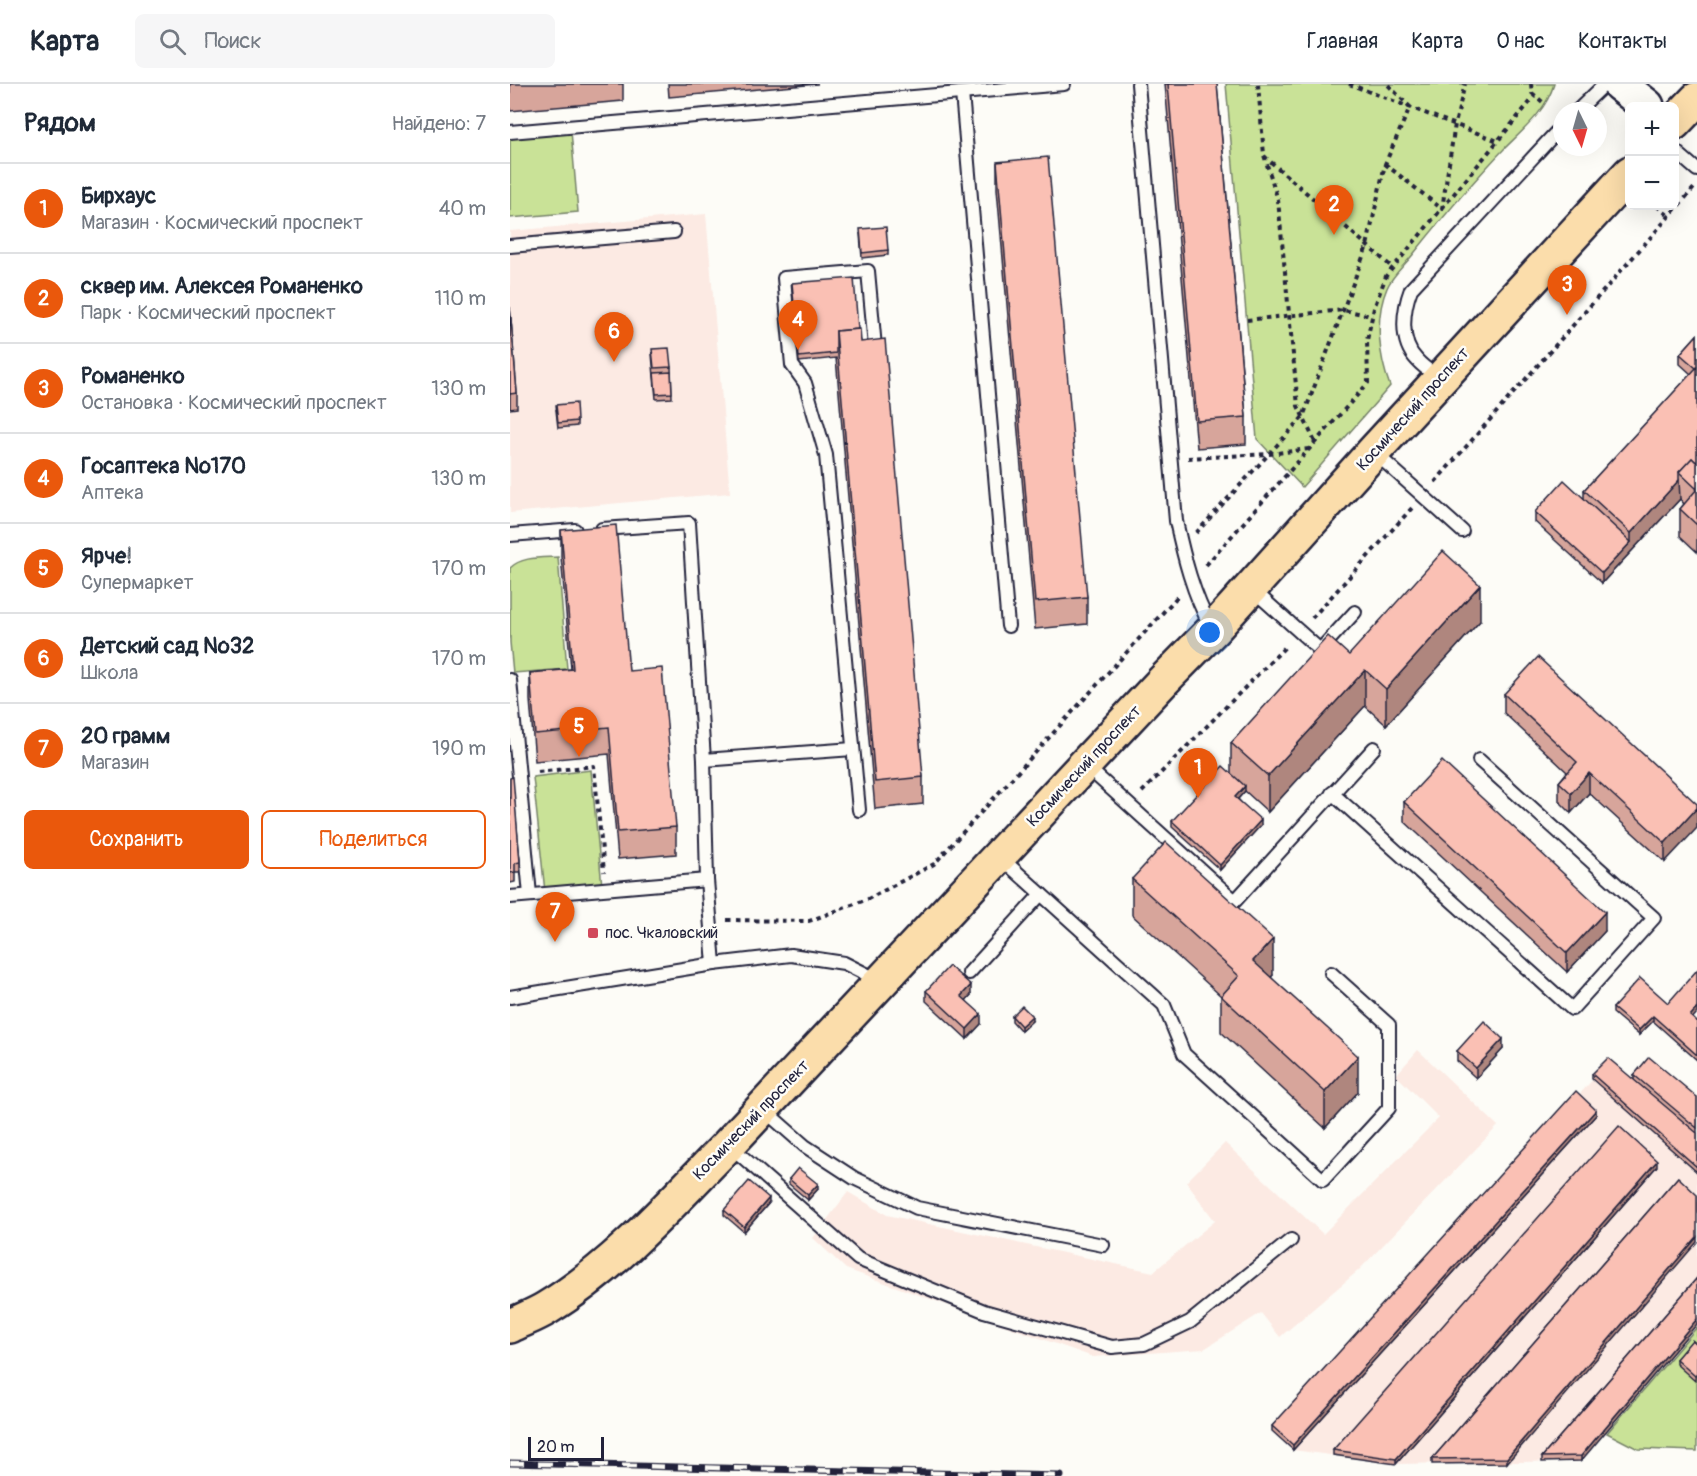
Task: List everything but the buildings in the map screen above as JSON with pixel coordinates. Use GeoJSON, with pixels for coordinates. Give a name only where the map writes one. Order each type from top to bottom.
{"type":"FeatureCollection","features":[{"type":"Feature","properties":{"kind":"main road"},"geometry":{"type":"LineString","coordinates":[[1619,84],[1642,102]]}},
{"type":"Feature","properties":{"kind":"main road"},"geometry":{"type":"LineString","coordinates":[[1679,118],[1697,99]]}},
{"type":"Feature","properties":{"kind":"main road","name":"Космический проспект"},"geometry":{"type":"LineString","coordinates":[[510,1326],[547,1308],[598,1272],[655,1219],[728,1145],[1213,630],[1625,177]]}},
{"type":"Feature","properties":{"kind":"lane"},"geometry":{"type":"LineString","coordinates":[[510,132],[1064,84]]}},
{"type":"Feature","properties":{"kind":"lane"},"geometry":{"type":"LineString","coordinates":[[1138,84],[1176,520],[1182,549],[1202,610],[1213,630]]}},
{"type":"Feature","properties":{"kind":"lane"},"geometry":{"type":"LineString","coordinates":[[1586,102],[1605,84]]}},
{"type":"Feature","properties":{"kind":"lane"},"geometry":{"type":"LineString","coordinates":[[962,93],[1008,626]]}},
{"type":"Feature","properties":{"kind":"lane"},"geometry":{"type":"LineString","coordinates":[[1440,379],[1415,358],[1407,341],[1404,320],[1405,305],[1411,289],[1553,136]]}},
{"type":"Feature","properties":{"kind":"lane"},"geometry":{"type":"LineString","coordinates":[[1679,154],[1697,170]]}},
{"type":"Feature","properties":{"kind":"lane"},"geometry":{"type":"LineString","coordinates":[[510,246],[674,232]]}},
{"type":"Feature","properties":{"kind":"lane"},"geometry":{"type":"LineString","coordinates":[[859,810],[826,455],[806,383],[792,365],[784,278],[868,271],[875,347]]}},
{"type":"Feature","properties":{"kind":"lane"},"geometry":{"type":"LineString","coordinates":[[1374,451],[1462,531]]}},
{"type":"Feature","properties":{"kind":"lane"},"geometry":{"type":"LineString","coordinates":[[510,535],[689,523],[704,760],[707,880],[714,964]]}},
{"type":"Feature","properties":{"kind":"lane"},"geometry":{"type":"LineString","coordinates":[[1251,589],[1320,650],[1355,612]]}},
{"type":"Feature","properties":{"kind":"lane"},"geometry":{"type":"LineString","coordinates":[[510,680],[515,775],[530,895]]}},
{"type":"Feature","properties":{"kind":"lane"},"geometry":{"type":"LineString","coordinates":[[1085,765],[1235,901],[1374,748]]}},
{"type":"Feature","properties":{"kind":"lane"},"geometry":{"type":"LineString","coordinates":[[704,760],[853,749]]}},
{"type":"Feature","properties":{"kind":"lane"},"geometry":{"type":"LineString","coordinates":[[1332,793],[1572,1009],[1654,918],[1479,760]]}},
{"type":"Feature","properties":{"kind":"lane"},"geometry":{"type":"LineString","coordinates":[[999,856],[1164,1005],[1184,1054],[1323,1180],[1389,1108],[1389,1024],[1331,973]]}},
{"type":"Feature","properties":{"kind":"lane"},"geometry":{"type":"LineString","coordinates":[[510,897],[707,880]]}},
{"type":"Feature","properties":{"kind":"lane"},"geometry":{"type":"LineString","coordinates":[[969,973],[1041,894]]}},
{"type":"Feature","properties":{"kind":"lane"},"geometry":{"type":"LineString","coordinates":[[510,997],[714,964],[790,955],[844,963],[881,982]]}},
{"type":"Feature","properties":{"kind":"lane"},"geometry":{"type":"LineString","coordinates":[[762,1108],[805,1146],[854,1178],[917,1208],[1103,1245]]}},
{"type":"Feature","properties":{"kind":"lane"},"geometry":{"type":"LineString","coordinates":[[728,1145],[858,1258],[984,1311],[1112,1347],[1144,1344],[1190,1322],[1291,1240]]}},
{"type":"Feature","properties":{"kind":"path"},"geometry":{"type":"LineString","coordinates":[[1258,84],[1264,155],[1278,200],[1298,406],[1315,442]]}},
{"type":"Feature","properties":{"kind":"path"},"geometry":{"type":"LineString","coordinates":[[1349,84],[1498,141]]}},
{"type":"Feature","properties":{"kind":"path"},"geometry":{"type":"LineString","coordinates":[[1387,84],[1410,107]]}},
{"type":"Feature","properties":{"kind":"path"},"geometry":{"type":"LineString","coordinates":[[1385,164],[1442,209],[1455,124],[1465,84]]}},
{"type":"Feature","properties":{"kind":"path"},"geometry":{"type":"LineString","coordinates":[[1531,84],[1532,93],[1545,104]]}},
{"type":"Feature","properties":{"kind":"path"},"geometry":{"type":"LineString","coordinates":[[1182,549],[1303,417],[1367,246],[1385,164],[1410,107]]}},
{"type":"Feature","properties":{"kind":"path"},"geometry":{"type":"LineString","coordinates":[[1264,155],[1393,268]]}},
{"type":"Feature","properties":{"kind":"path"},"geometry":{"type":"LineString","coordinates":[[1662,210],[1669,216]]}},
{"type":"Feature","properties":{"kind":"path"},"geometry":{"type":"LineString","coordinates":[[1246,320],[1342,310],[1372,316]]}},
{"type":"Feature","properties":{"kind":"path"},"geometry":{"type":"LineString","coordinates":[[1171,459],[1269,454],[1309,449]]}},
{"type":"Feature","properties":{"kind":"path"},"geometry":{"type":"LineString","coordinates":[[515,775],[594,766],[606,888]]}},
{"type":"Feature","properties":{"kind":"shaded area"},"geometry":{"type":"Polygon","coordinates":[[[706,214],[730,493],[510,513],[510,231],[706,214]]]}},
{"type":"Feature","properties":{"kind":"shaded area"},"geometry":{"type":"Polygon","coordinates":[[[1418,1050],[1498,1126],[1359,1270],[1280,1337],[1261,1313],[1204,1349],[1093,1357],[846,1269],[813,1238],[848,1192],[887,1215],[1153,1272],[1215,1221],[1186,1182],[1225,1143],[1323,1234],[1439,1118],[1396,1075],[1418,1050]]]}},
{"type":"Feature","properties":{"kind":"shaded area"},"geometry":{"type":"Polygon","coordinates":[[[1608,1063],[1697,1138],[1697,1324],[1581,1461],[1396,1464],[1293,1450],[1272,1431],[1608,1063]]]}},
{"type":"Feature","properties":{"kind":"green space"},"geometry":{"type":"Polygon","coordinates":[[[1226,84],[1554,84],[1546,103],[1534,119],[1470,186],[1389,283],[1380,312],[1379,325],[1383,363],[1390,386],[1302,487],[1257,439],[1226,84]]]}},
{"type":"Feature","properties":{"kind":"green space"},"geometry":{"type":"Polygon","coordinates":[[[571,131],[578,212],[510,218],[510,136],[571,131]]]}},
{"type":"Feature","properties":{"kind":"green space"},"geometry":{"type":"Polygon","coordinates":[[[558,557],[567,669],[513,673],[510,642],[510,568],[520,561],[558,557]]]}},
{"type":"Feature","properties":{"kind":"green space"},"geometry":{"type":"Polygon","coordinates":[[[591,770],[602,886],[545,892],[533,777],[591,770]]]}},
{"type":"Feature","properties":{"kind":"green space"},"geometry":{"type":"Polygon","coordinates":[[[1697,1327],[1697,1451],[1638,1449],[1607,1433],[1697,1327]]]}},
{"type":"Feature","properties":{"kind":"railway"},"geometry":{"type":"LineString","coordinates":[[510,1463],[1061,1476]]}},
{"type":"Feature","properties":{"kind":"place","name":"сквер им. Алексея Романенко"},"geometry":{"type":"Point","coordinates":[1334,235]}},
{"type":"Feature","properties":{"kind":"place","name":"Романенко"},"geometry":{"type":"Point","coordinates":[1567,315]}},
{"type":"Feature","properties":{"kind":"place","name":"Госаптека №170"},"geometry":{"type":"Point","coordinates":[798,350]}},
{"type":"Feature","properties":{"kind":"place","name":"Детский сад №32"},"geometry":{"type":"Point","coordinates":[614,362]}},
{"type":"Feature","properties":{"kind":"place","name":"Ярче!"},"geometry":{"type":"Point","coordinates":[579,757]}},
{"type":"Feature","properties":{"kind":"place","name":"Бирхаус"},"geometry":{"type":"Point","coordinates":[1198,798]}},
{"type":"Feature","properties":{"kind":"place","name":"пос. Чкаловский"},"geometry":{"type":"Point","coordinates":[593,933]}},
{"type":"Feature","properties":{"kind":"place","name":"20 грамм"},"geometry":{"type":"Point","coordinates":[555,942]}}]}
